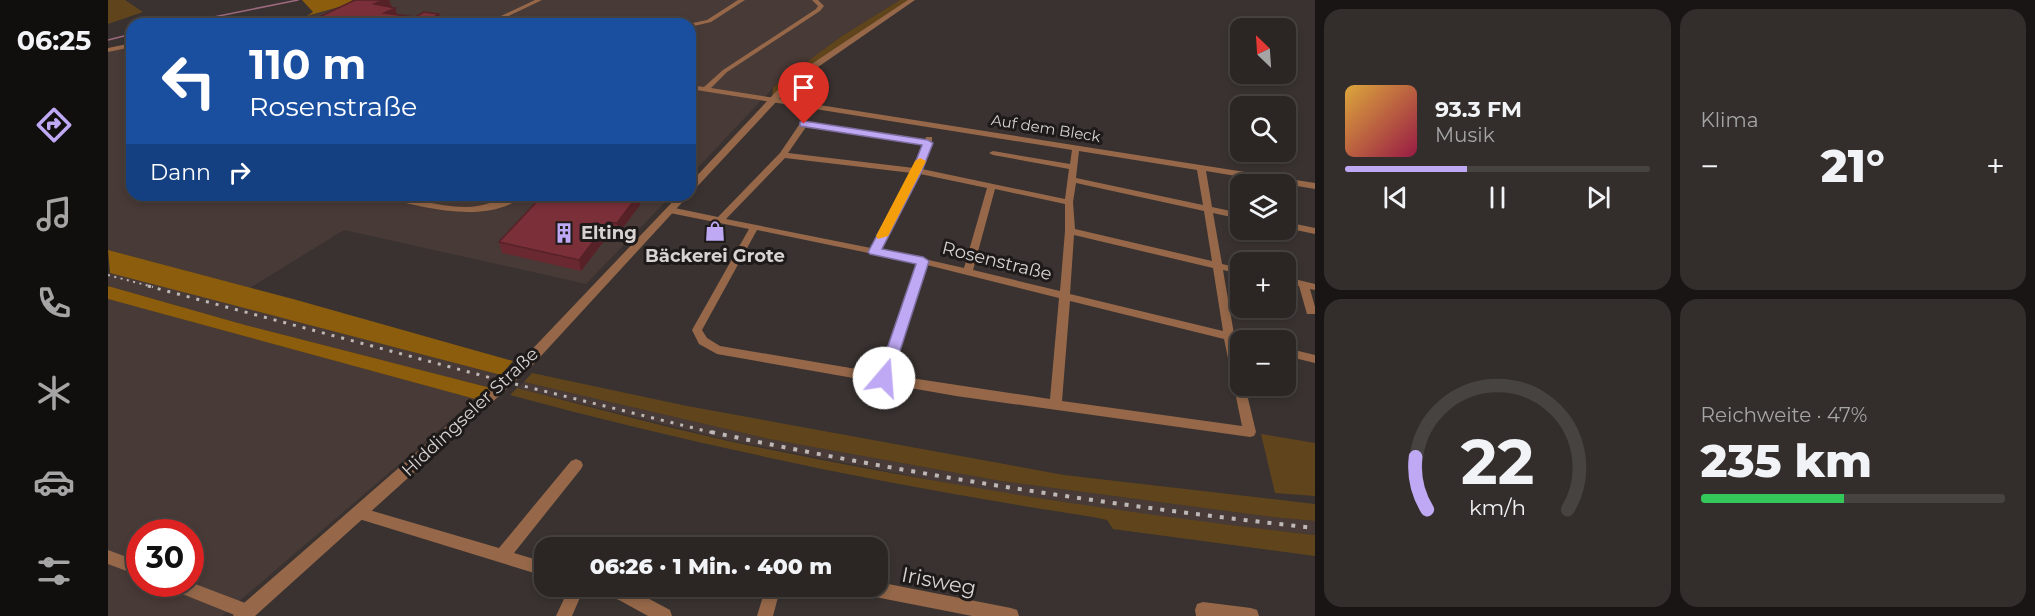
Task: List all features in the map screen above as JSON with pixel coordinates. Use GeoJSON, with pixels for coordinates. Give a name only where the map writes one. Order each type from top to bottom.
{"type":"FeatureCollection","features":[{"type":"Feature","properties":{"kind":"street"},"geometry":{"type":"LineString","coordinates":[[500,18],[539,0]]}},
{"type":"Feature","properties":{"kind":"street"},"geometry":{"type":"LineString","coordinates":[[696,23],[713,19],[741,0]]}},
{"type":"Feature","properties":{"kind":"street"},"geometry":{"type":"LineString","coordinates":[[706,89],[725,71],[818,10],[821,6],[815,0]]}},
{"type":"Feature","properties":{"kind":"street"},"geometry":{"type":"LineString","coordinates":[[696,182],[789,83],[912,0]]}},
{"type":"Feature","properties":{"kind":"street"},"geometry":{"type":"LineString","coordinates":[[110,51],[126,47]]}},
{"type":"Feature","properties":{"kind":"street","name":"Auf dem Bleck"},"geometry":{"type":"LineString","coordinates":[[696,88],[1315,186]]}},
{"type":"Feature","properties":{"kind":"street"},"geometry":{"type":"LineString","coordinates":[[720,220],[783,155],[804,124],[929,140],[917,171],[874,252]]}},
{"type":"Feature","properties":{"kind":"street"},"geometry":{"type":"LineString","coordinates":[[1056,406],[1070,231],[1069,202],[1076,147]]}},
{"type":"Feature","properties":{"kind":"street"},"geometry":{"type":"LineString","coordinates":[[993,153],[1073,167]]}},
{"type":"Feature","properties":{"kind":"street"},"geometry":{"type":"LineString","coordinates":[[783,155],[917,171],[1069,202]]}},
{"type":"Feature","properties":{"kind":"street"},"geometry":{"type":"LineString","coordinates":[[1201,167],[1206,209],[1230,337]]}},
{"type":"Feature","properties":{"kind":"street"},"geometry":{"type":"LineString","coordinates":[[1073,180],[1230,214]]}},
{"type":"Feature","properties":{"kind":"street"},"geometry":{"type":"LineString","coordinates":[[968,272],[992,185]]}},
{"type":"Feature","properties":{"kind":"street"},"geometry":{"type":"LineString","coordinates":[[411,201],[458,211],[480,211],[501,206],[510,201]]}},
{"type":"Feature","properties":{"kind":"street","name":"Hiddingseler Straße"},"geometry":{"type":"LineString","coordinates":[[244,614],[525,364],[678,201]]}},
{"type":"Feature","properties":{"kind":"street","name":"Rosenstraße"},"geometry":{"type":"LineString","coordinates":[[670,210],[923,261],[1230,337]]}},
{"type":"Feature","properties":{"kind":"street"},"geometry":{"type":"LineString","coordinates":[[754,227],[697,330],[702,342],[717,350],[1056,406],[1250,432],[1242,396]]}},
{"type":"Feature","properties":{"kind":"street"},"geometry":{"type":"LineString","coordinates":[[1296,227],[1315,231]]}},
{"type":"Feature","properties":{"kind":"street"},"geometry":{"type":"LineString","coordinates":[[1070,231],[1230,269]]}},
{"type":"Feature","properties":{"kind":"street"},"geometry":{"type":"LineString","coordinates":[[884,378],[923,261]]}},
{"type":"Feature","properties":{"kind":"street"},"geometry":{"type":"LineString","coordinates":[[1296,282],[1315,287]]}},
{"type":"Feature","properties":{"kind":"street"},"geometry":{"type":"LineString","coordinates":[[1303,284],[1311,311]]}},
{"type":"Feature","properties":{"kind":"street"},"geometry":{"type":"LineString","coordinates":[[1296,354],[1315,359]]}},
{"type":"Feature","properties":{"kind":"street"},"geometry":{"type":"LineString","coordinates":[[502,556],[576,465]]}},
{"type":"Feature","properties":{"kind":"street"},"geometry":{"type":"LineString","coordinates":[[360,513],[534,566]]}},
{"type":"Feature","properties":{"kind":"street"},"geometry":{"type":"LineString","coordinates":[[108,557],[126,564]]}},
{"type":"Feature","properties":{"kind":"street","name":"Irisweg"},"geometry":{"type":"LineString","coordinates":[[888,592],[1011,616]]}},
{"type":"Feature","properties":{"kind":"street"},"geometry":{"type":"LineString","coordinates":[[204,596],[244,614]]}},
{"type":"Feature","properties":{"kind":"street"},"geometry":{"type":"LineString","coordinates":[[564,616],[573,597]]}},
{"type":"Feature","properties":{"kind":"street"},"geometry":{"type":"LineString","coordinates":[[629,597],[664,616]]}},
{"type":"Feature","properties":{"kind":"street"},"geometry":{"type":"LineString","coordinates":[[765,616],[771,597]]}},
{"type":"Feature","properties":{"kind":"street"},"geometry":{"type":"LineString","coordinates":[[1204,616],[1203,610],[1251,616]]}},
{"type":"Feature","properties":{"kind":"shaded area"},"geometry":{"type":"Polygon","coordinates":[[[108,0],[125,0],[143,12],[108,24],[108,0]]]}},
{"type":"Feature","properties":{"kind":"shaded area"},"geometry":{"type":"Polygon","coordinates":[[[302,0],[353,0],[346,5],[307,16],[313,12],[302,0]]]}},
{"type":"Feature","properties":{"kind":"shaded area"},"geometry":{"type":"Polygon","coordinates":[[[392,0],[900,0],[842,36],[773,88],[696,170],[696,18],[304,18],[346,5],[392,0]]]}},
{"type":"Feature","properties":{"kind":"shaded area"},"geometry":{"type":"Polygon","coordinates":[[[900,0],[912,0],[772,99],[773,88],[781,81],[842,36],[900,0]]]}},
{"type":"Feature","properties":{"kind":"shaded area"},"geometry":{"type":"Polygon","coordinates":[[[126,45],[126,201],[666,201],[586,284],[344,230],[250,288],[108,250],[108,49],[126,45]]]}},
{"type":"Feature","properties":{"kind":"shaded area"},"geometry":{"type":"Polygon","coordinates":[[[108,250],[513,361],[501,375],[110,273],[108,250]]]}},
{"type":"Feature","properties":{"kind":"shaded area"},"geometry":{"type":"Polygon","coordinates":[[[108,272],[505,376],[491,388],[245,325],[108,286],[108,272]]]}},
{"type":"Feature","properties":{"kind":"shaded area"},"geometry":{"type":"Polygon","coordinates":[[[108,286],[245,325],[491,388],[479,400],[475,399],[108,299],[108,286]]]}},
{"type":"Feature","properties":{"kind":"shaded area"},"geometry":{"type":"Polygon","coordinates":[[[108,299],[475,399],[222,616],[108,616],[108,299]]]}},
{"type":"Feature","properties":{"kind":"shaded area"},"geometry":{"type":"Polygon","coordinates":[[[532,373],[687,406],[1064,475],[1315,504],[1315,521],[1001,481],[769,439],[524,382],[532,373]]]}},
{"type":"Feature","properties":{"kind":"shaded area"},"geometry":{"type":"Polygon","coordinates":[[[524,382],[769,439],[1001,481],[1315,521],[1315,535],[1158,517],[973,488],[727,440],[517,388],[524,382]]]}},
{"type":"Feature","properties":{"kind":"shaded area"},"geometry":{"type":"Polygon","coordinates":[[[517,388],[728,441],[874,470],[1167,517],[1315,535],[1315,556],[1113,529],[1107,520],[1093,517],[946,493],[727,449],[510,395],[517,388]]]}},
{"type":"Feature","properties":{"kind":"shaded area"},"geometry":{"type":"Polygon","coordinates":[[[1261,434],[1315,443],[1315,496],[1275,493],[1261,434]]]}},
{"type":"Feature","properties":{"kind":"building"},"geometry":{"type":"Polygon","coordinates":[[[355,0],[383,0],[374,4],[395,8],[384,13],[415,17],[424,12],[439,14],[432,18],[317,18],[355,0]]]}},
{"type":"Feature","properties":{"kind":"building","name":"Elting"},"geometry":{"type":"Polygon","coordinates":[[[537,201],[634,201],[617,223],[608,222],[579,260],[499,242],[537,201]]]}},
{"type":"Feature","properties":{"kind":"waterway"},"geometry":{"type":"LineString","coordinates":[[209,18],[298,0]]}},
{"type":"Feature","properties":{"kind":"waterway"},"geometry":{"type":"LineString","coordinates":[[108,40],[126,36]]}},
{"type":"Feature","properties":{"kind":"railway"},"geometry":{"type":"LineString","coordinates":[[108,275],[153,287]]}},
{"type":"Feature","properties":{"kind":"railway"},"geometry":{"type":"LineString","coordinates":[[148,286],[495,379],[718,434]]}},
{"type":"Feature","properties":{"kind":"railway"},"geometry":{"type":"LineString","coordinates":[[711,432],[861,462],[1012,488],[1163,510],[1315,528]]}},
{"type":"Feature","properties":{"kind":"slow traffic"},"geometry":{"type":"LineString","coordinates":[[882,236],[917,171],[920,161]]}},
{"type":"Feature","properties":{"kind":"place","name":"Bäckerei Grote"},"geometry":{"type":"Point","coordinates":[715,231]}},
{"type":"Feature","properties":{"kind":"place","name":"Elting"},"geometry":{"type":"Point","coordinates":[564,233]}},
{"type":"Feature","properties":{"kind":"route"},"geometry":{"type":"LineString","coordinates":[[804,124],[928,143],[917,171],[874,252],[923,261],[884,378]]}}]}
